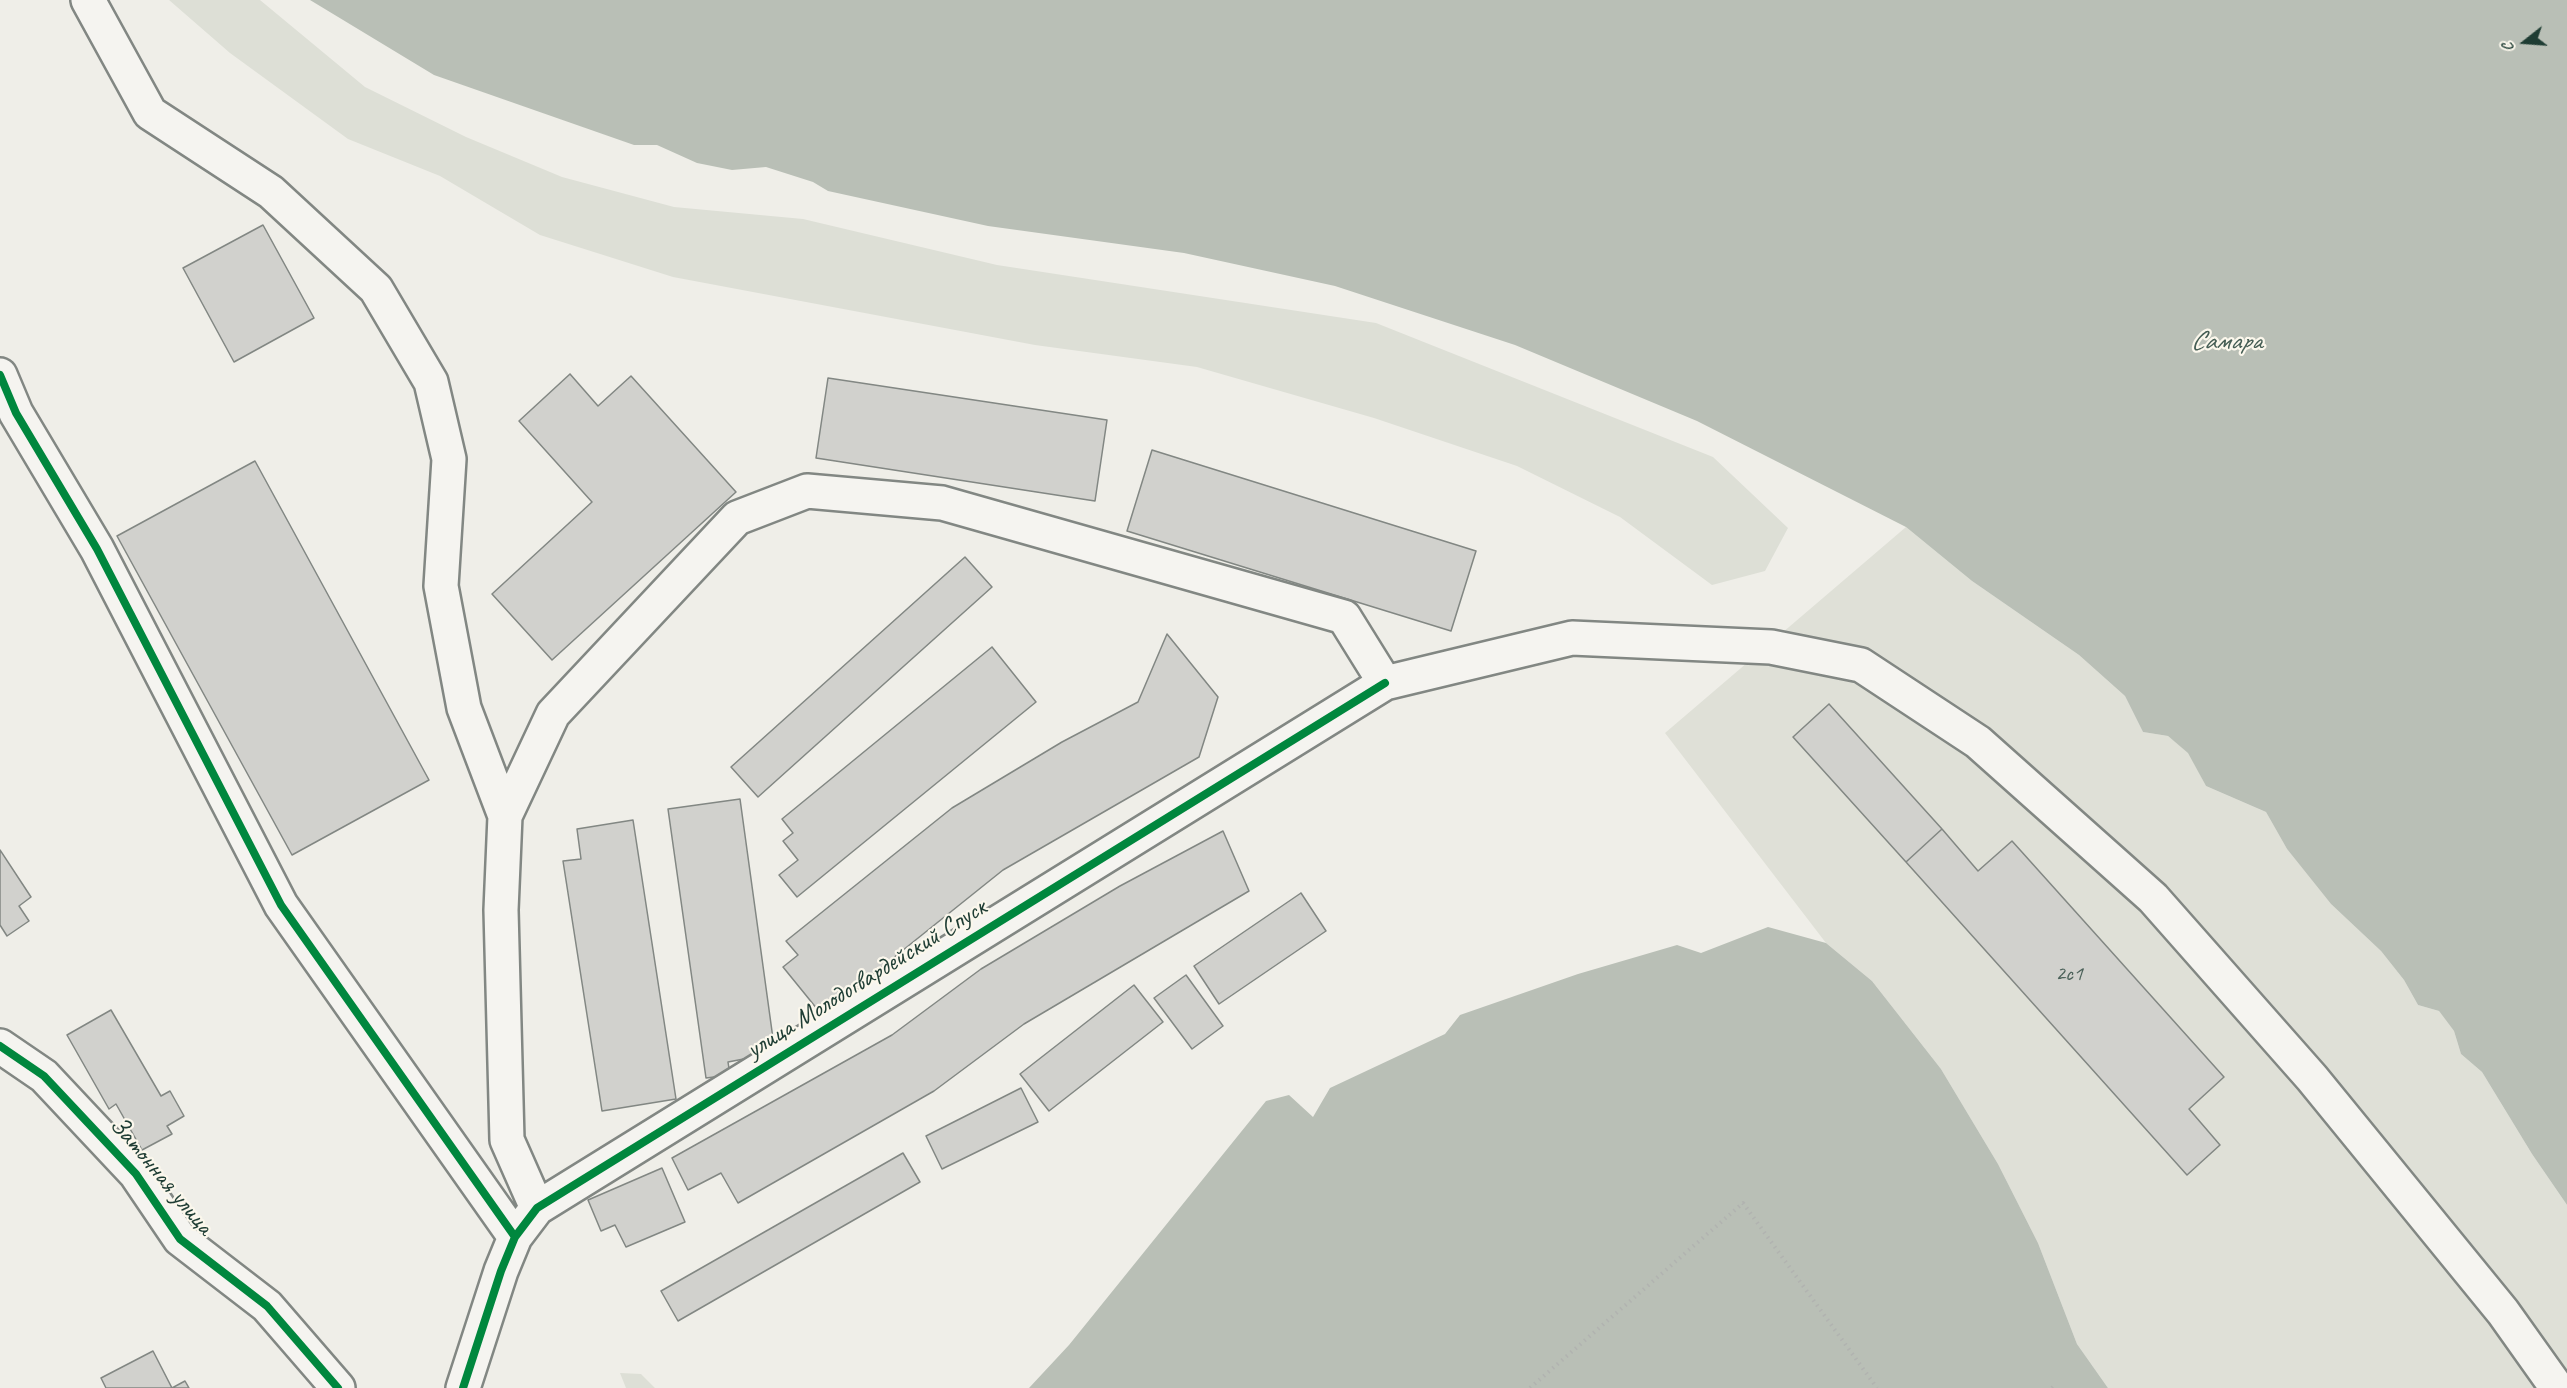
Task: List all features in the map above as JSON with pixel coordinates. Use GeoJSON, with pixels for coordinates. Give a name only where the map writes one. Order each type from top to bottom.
{"type":"FeatureCollection","features":[{"type":"Feature","properties":{"kind":"street"},"geometry":{"type":"LineString","coordinates":[[88,0],[150,113],[271,192],[376,289],[431,382],[449,459],[441,586],[464,708],[505,816]]}},
{"type":"Feature","properties":{"kind":"street"},"geometry":{"type":"LineString","coordinates":[[0,375],[16,413],[97,549],[280,905],[515,1237]]}},
{"type":"Feature","properties":{"kind":"street"},"geometry":{"type":"LineString","coordinates":[[537,1208],[507,1140],[501,910],[505,816],[554,714],[737,518],[807,491],[942,503],[1344,617],[1385,683]]}},
{"type":"Feature","properties":{"kind":"street","name":"улица Молодогвардейский Спуск"},"geometry":{"type":"LineString","coordinates":[[463,1388],[488,1307],[515,1237],[537,1208],[1385,683],[1572,638],[1772,647],[1862,665],[1978,742],[2153,898],[2312,1078],[2503,1312],[2557,1388]]}},
{"type":"Feature","properties":{"kind":"street","name":"Затонная улица"},"geometry":{"type":"LineString","coordinates":[[0,1046],[44,1076],[136,1174],[180,1239],[267,1306],[338,1388]]}},
{"type":"Feature","properties":{"kind":"path"},"geometry":{"type":"LineString","coordinates":[[1530,1388],[1743,1203],[1877,1388]]}},
{"type":"Feature","properties":{"kind":"shaded area"},"geometry":{"type":"Polygon","coordinates":[[[169,0],[260,0],[365,87],[466,137],[562,177],[674,207],[803,219],[997,265],[1376,323],[1713,457],[1788,528],[1765,571],[1712,585],[1620,517],[1517,466],[1374,418],[1197,367],[1035,345],[673,277],[540,235],[440,176],[348,139],[230,53],[169,0]]]}},
{"type":"Feature","properties":{"kind":"shaded area"},"geometry":{"type":"Polygon","coordinates":[[[1906,527],[1972,581],[2079,655],[2125,696],[2143,732],[2168,736],[2189,753],[2206,786],[2266,812],[2287,849],[2331,904],[2381,951],[2404,980],[2418,1005],[2439,1011],[2454,1031],[2461,1054],[2482,1072],[2532,1154],[2567,1205],[2567,1388],[2108,1388],[2077,1344],[2038,1243],[1998,1164],[1941,1069],[1872,981],[1826,943],[1665,733],[1906,527]]]}},
{"type":"Feature","properties":{"kind":"shaded area"},"geometry":{"type":"Polygon","coordinates":[[[620,1373],[641,1374],[655,1388],[626,1388],[620,1373]]]}},
{"type":"Feature","properties":{"kind":"water","name":"Самара"},"geometry":{"type":"Polygon","coordinates":[[[310,0],[2567,0],[2567,1205],[2532,1154],[2482,1072],[2461,1054],[2454,1031],[2439,1011],[2418,1005],[2404,980],[2381,951],[2331,904],[2287,849],[2266,812],[2206,786],[2188,753],[2168,736],[2143,732],[2125,696],[2079,655],[1972,581],[1906,527],[1697,421],[1515,345],[1335,286],[1184,253],[988,226],[828,191],[813,182],[766,167],[732,170],[697,163],[657,145],[634,145],[434,75],[310,0]]]}},
{"type":"Feature","properties":{"kind":"water"},"geometry":{"type":"Polygon","coordinates":[[[1768,927],[1826,943],[1872,981],[1941,1069],[1998,1164],[2038,1243],[2077,1344],[2108,1388],[1029,1388],[1069,1345],[1266,1101],[1289,1095],[1313,1117],[1330,1088],[1445,1034],[1460,1015],[1578,974],[1677,945],[1701,953],[1768,927]]]}},
{"type":"Feature","properties":{"kind":"building"},"geometry":{"type":"Polygon","coordinates":[[[263,225],[314,318],[234,362],[183,268],[263,225]]]}},
{"type":"Feature","properties":{"kind":"building"},"geometry":{"type":"Polygon","coordinates":[[[570,374],[598,406],[631,376],[736,492],[552,660],[492,594],[592,502],[519,421],[570,374]]]}},
{"type":"Feature","properties":{"kind":"building"},"geometry":{"type":"Polygon","coordinates":[[[828,378],[1107,420],[1095,501],[816,458],[828,378]]]}},
{"type":"Feature","properties":{"kind":"building"},"geometry":{"type":"Polygon","coordinates":[[[1152,450],[1476,551],[1451,631],[1127,531],[1152,450]]]}},
{"type":"Feature","properties":{"kind":"building"},"geometry":{"type":"Polygon","coordinates":[[[255,461],[429,780],[292,855],[117,536],[255,461]]]}},
{"type":"Feature","properties":{"kind":"building"},"geometry":{"type":"Polygon","coordinates":[[[965,557],[992,587],[758,797],[731,767],[965,557]]]}},
{"type":"Feature","properties":{"kind":"building"},"geometry":{"type":"Polygon","coordinates":[[[1167,634],[1218,697],[1199,757],[1003,870],[822,1015],[783,967],[798,955],[786,941],[952,808],[1062,742],[1138,702],[1167,634]]]}},
{"type":"Feature","properties":{"kind":"building"},"geometry":{"type":"Polygon","coordinates":[[[992,647],[1036,702],[797,897],[779,875],[798,860],[783,841],[793,833],[782,819],[992,647]]]}},
{"type":"Feature","properties":{"kind":"building"},"geometry":{"type":"Polygon","coordinates":[[[1829,704],[1942,829],[1906,862],[1793,737],[1829,704]]]}},
{"type":"Feature","properties":{"kind":"building"},"geometry":{"type":"Polygon","coordinates":[[[740,799],[775,1053],[728,1062],[730,1075],[706,1078],[668,809],[740,799]]]}},
{"type":"Feature","properties":{"kind":"building"},"geometry":{"type":"Polygon","coordinates":[[[633,820],[676,1099],[602,1111],[563,861],[581,859],[577,829],[633,820]]]}},
{"type":"Feature","properties":{"kind":"building"},"geometry":{"type":"Polygon","coordinates":[[[1942,829],[1978,871],[2012,841],[2224,1077],[2189,1109],[2220,1145],[2187,1175],[1906,862],[1942,829]]]}},
{"type":"Feature","properties":{"kind":"building"},"geometry":{"type":"Polygon","coordinates":[[[1223,831],[1249,891],[1024,1024],[934,1091],[738,1203],[721,1173],[688,1190],[672,1158],[892,1035],[981,969],[1120,886],[1223,831]]]}},
{"type":"Feature","properties":{"kind":"building"},"geometry":{"type":"Polygon","coordinates":[[[0,850],[31,897],[19,906],[29,921],[7,936],[0,925],[0,850]]]}},
{"type":"Feature","properties":{"kind":"building"},"geometry":{"type":"Polygon","coordinates":[[[1301,893],[1326,931],[1219,1004],[1194,966],[1301,893]]]}},
{"type":"Feature","properties":{"kind":"building"},"geometry":{"type":"Polygon","coordinates":[[[1186,975],[1223,1026],[1192,1049],[1154,998],[1186,975]]]}},
{"type":"Feature","properties":{"kind":"building"},"geometry":{"type":"Polygon","coordinates":[[[1134,985],[1163,1022],[1049,1111],[1020,1074],[1134,985]]]}},
{"type":"Feature","properties":{"kind":"building"},"geometry":{"type":"Polygon","coordinates":[[[111,1010],[161,1096],[170,1091],[184,1116],[167,1126],[172,1134],[142,1150],[116,1104],[109,1109],[67,1035],[111,1010]]]}},
{"type":"Feature","properties":{"kind":"building"},"geometry":{"type":"Polygon","coordinates":[[[1021,1088],[1038,1122],[942,1169],[926,1136],[1021,1088]]]}},
{"type":"Feature","properties":{"kind":"building"},"geometry":{"type":"Polygon","coordinates":[[[903,1153],[920,1182],[678,1321],[661,1291],[903,1153]]]}},
{"type":"Feature","properties":{"kind":"building"},"geometry":{"type":"Polygon","coordinates":[[[662,1168],[685,1222],[626,1247],[615,1225],[601,1231],[588,1200],[662,1168]]]}},
{"type":"Feature","properties":{"kind":"building"},"geometry":{"type":"Polygon","coordinates":[[[153,1351],[172,1388],[106,1388],[101,1378],[153,1351]]]}},
{"type":"Feature","properties":{"kind":"building"},"geometry":{"type":"Polygon","coordinates":[[[185,1381],[189,1388],[172,1388],[185,1381]]]}},
{"type":"Feature","properties":{"kind":"cycle path"},"geometry":{"type":"LineString","coordinates":[[0,375],[16,413],[97,549],[281,905],[515,1237]]}},
{"type":"Feature","properties":{"kind":"cycle path"},"geometry":{"type":"LineString","coordinates":[[463,1388],[501,1271],[515,1237],[537,1208],[1385,683]]}},
{"type":"Feature","properties":{"kind":"cycle path"},"geometry":{"type":"LineString","coordinates":[[0,1046],[44,1076],[136,1174],[180,1239],[267,1306],[338,1388]]}}]}
